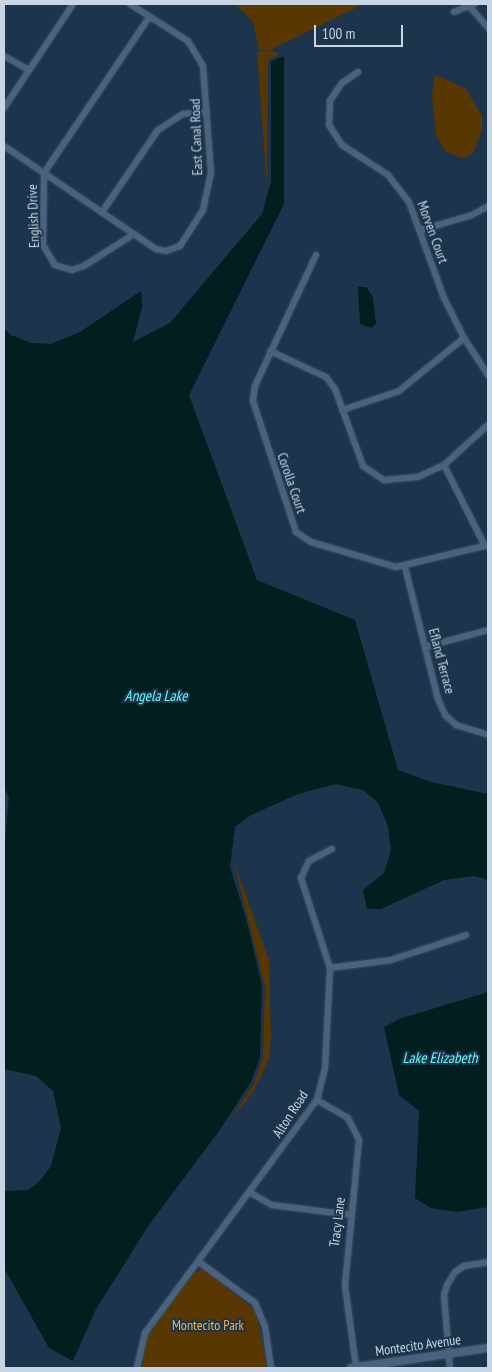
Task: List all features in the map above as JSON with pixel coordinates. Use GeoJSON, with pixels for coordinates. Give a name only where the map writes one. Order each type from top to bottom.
{"type":"FeatureCollection","features":[{"type":"Feature","properties":{"kind":"street"},"geometry":{"type":"LineString","coordinates":[[4,108],[73,4]]}},
{"type":"Feature","properties":{"kind":"street","name":"East Canal Road"},"geometry":{"type":"LineString","coordinates":[[130,4],[188,41],[199,56],[206,80],[211,173],[208,199],[198,220],[175,249],[156,249],[134,234]]}},
{"type":"Feature","properties":{"kind":"street"},"geometry":{"type":"LineString","coordinates":[[454,12],[472,5],[488,28]]}},
{"type":"Feature","properties":{"kind":"street","name":"English Drive"},"geometry":{"type":"LineString","coordinates":[[134,234],[84,266],[72,270],[55,265],[43,245],[44,173],[150,16]]}},
{"type":"Feature","properties":{"kind":"street"},"geometry":{"type":"LineString","coordinates":[[4,56],[29,70]]}},
{"type":"Feature","properties":{"kind":"street","name":"Morven Court"},"geometry":{"type":"LineString","coordinates":[[358,72],[342,83],[330,101],[329,125],[342,145],[368,159],[398,186],[409,202],[421,230],[444,298],[464,338],[488,375]]}},
{"type":"Feature","properties":{"kind":"street"},"geometry":{"type":"LineString","coordinates":[[102,212],[158,130],[183,114],[208,112]]}},
{"type":"Feature","properties":{"kind":"street"},"geometry":{"type":"LineString","coordinates":[[4,146],[134,234]]}},
{"type":"Feature","properties":{"kind":"street"},"geometry":{"type":"LineString","coordinates":[[421,230],[472,215],[488,206]]}},
{"type":"Feature","properties":{"kind":"street","name":"Corolla Court"},"geometry":{"type":"LineString","coordinates":[[316,255],[270,351],[255,386],[253,401],[296,532],[311,542],[386,566],[405,567],[487,545]]}},
{"type":"Feature","properties":{"kind":"street"},"geometry":{"type":"LineString","coordinates":[[342,410],[400,391],[464,338]]}},
{"type":"Feature","properties":{"kind":"street"},"geometry":{"type":"LineString","coordinates":[[270,351],[326,377],[335,389],[356,453],[371,474],[384,480],[399,481],[418,477],[444,465],[488,425]]}},
{"type":"Feature","properties":{"kind":"street"},"geometry":{"type":"LineString","coordinates":[[444,465],[487,545]]}},
{"type":"Feature","properties":{"kind":"street","name":"Efland Terrace"},"geometry":{"type":"LineString","coordinates":[[405,567],[424,647],[445,715],[456,725],[488,734]]}},
{"type":"Feature","properties":{"kind":"street"},"geometry":{"type":"LineString","coordinates":[[424,647],[488,630]]}},
{"type":"Feature","properties":{"kind":"street","name":"Alton Road"},"geometry":{"type":"LineString","coordinates":[[137,1368],[145,1333],[251,1193],[317,1100],[325,1068],[330,968],[301,878],[309,861],[332,849]]}},
{"type":"Feature","properties":{"kind":"street"},"geometry":{"type":"LineString","coordinates":[[330,968],[391,960],[466,935]]}},
{"type":"Feature","properties":{"kind":"street","name":"Tracy Lane"},"geometry":{"type":"LineString","coordinates":[[317,1100],[348,1118],[359,1140],[344,1286],[353,1367]]}},
{"type":"Feature","properties":{"kind":"street"},"geometry":{"type":"LineString","coordinates":[[251,1193],[272,1205],[351,1215]]}},
{"type":"Feature","properties":{"kind":"street"},"geometry":{"type":"LineString","coordinates":[[199,1262],[255,1303],[265,1326],[271,1368]]}},
{"type":"Feature","properties":{"kind":"street"},"geometry":{"type":"LineString","coordinates":[[450,1368],[444,1295],[447,1285],[455,1272],[464,1266],[488,1262]]}},
{"type":"Feature","properties":{"kind":"street","name":"Montecito Avenue"},"geometry":{"type":"LineString","coordinates":[[353,1367],[488,1348]]}},
{"type":"Feature","properties":{"kind":"green space"},"geometry":{"type":"Polygon","coordinates":[[[234,4],[364,4],[268,51],[259,50],[253,21],[234,4]]]}},
{"type":"Feature","properties":{"kind":"green space"},"geometry":{"type":"Polygon","coordinates":[[[257,51],[274,51],[279,54],[268,61],[267,186],[257,51]]]}},
{"type":"Feature","properties":{"kind":"green space"},"geometry":{"type":"Polygon","coordinates":[[[438,76],[466,89],[482,116],[482,130],[473,154],[462,158],[445,151],[436,135],[432,97],[434,77],[438,76]]]}},
{"type":"Feature","properties":{"kind":"green space"},"geometry":{"type":"Polygon","coordinates":[[[234,862],[269,960],[271,1036],[269,1059],[254,1091],[230,1120],[254,1084],[263,1057],[265,987],[234,862]]]}},
{"type":"Feature","properties":{"kind":"green space","name":"Montecito Park"},"geometry":{"type":"Polygon","coordinates":[[[204,1269],[256,1311],[268,1368],[142,1368],[145,1339],[194,1273],[204,1269]]]}},
{"type":"Feature","properties":{"kind":"water","name":"Angela Lake"},"geometry":{"type":"Polygon","coordinates":[[[284,56],[284,204],[189,395],[257,580],[355,620],[398,770],[431,782],[488,794],[488,880],[475,876],[444,880],[381,909],[367,909],[363,890],[384,873],[391,851],[388,826],[378,803],[363,790],[336,784],[298,794],[251,815],[235,827],[230,867],[247,922],[262,986],[260,1057],[251,1082],[219,1131],[149,1225],[96,1309],[73,1361],[49,1348],[4,1268],[4,1191],[28,1190],[40,1181],[51,1166],[61,1128],[53,1091],[36,1076],[4,1069],[4,853],[9,796],[4,788],[4,329],[11,335],[31,343],[51,344],[80,332],[141,291],[142,307],[133,342],[170,323],[262,214],[271,182],[271,61],[284,56]]]}},
{"type":"Feature","properties":{"kind":"water"},"geometry":{"type":"Polygon","coordinates":[[[358,287],[366,287],[373,297],[376,324],[371,328],[360,324],[358,287]]]}},
{"type":"Feature","properties":{"kind":"water","name":"Lake Elizabeth"},"geometry":{"type":"Polygon","coordinates":[[[488,992],[488,1207],[457,1212],[431,1208],[415,1198],[419,1111],[399,1095],[384,1027],[399,1019],[488,992]]]}}]}
